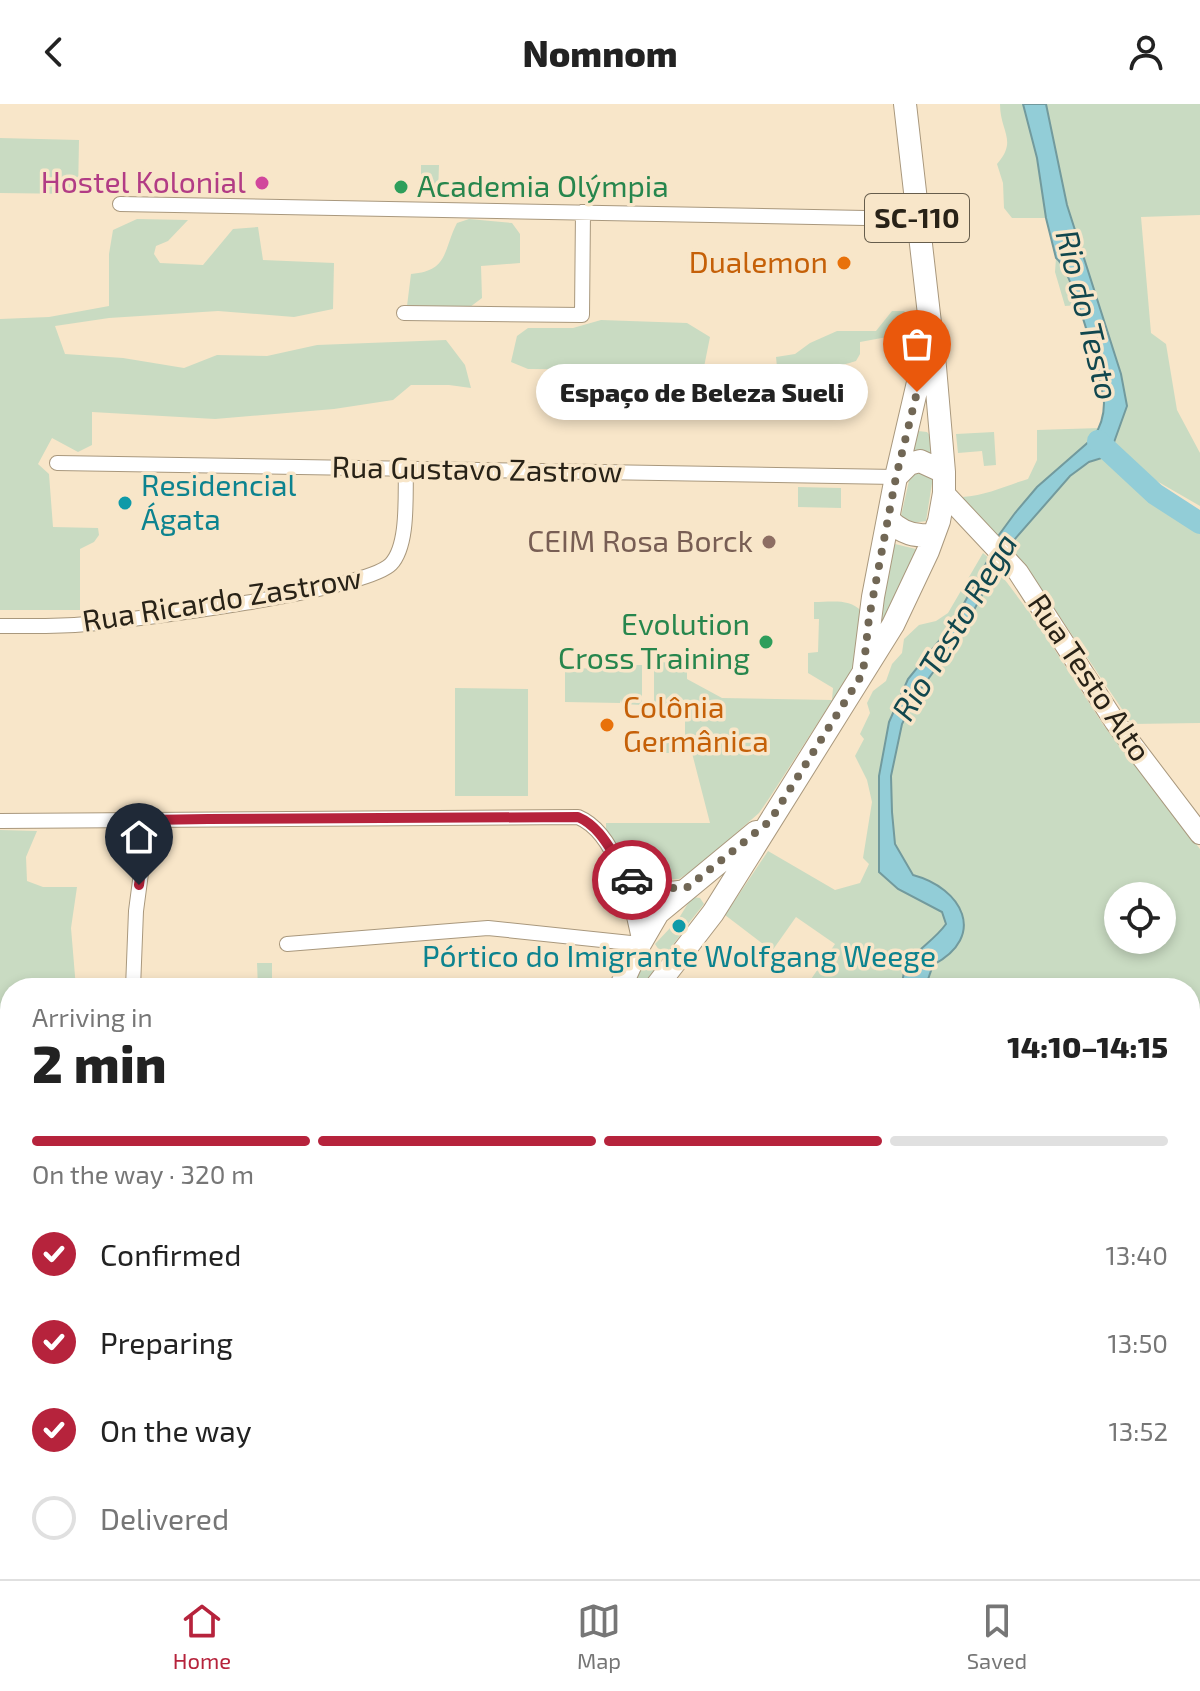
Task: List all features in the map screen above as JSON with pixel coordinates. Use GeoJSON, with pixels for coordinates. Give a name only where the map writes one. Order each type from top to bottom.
{"type":"FeatureCollection","features":[{"type":"Feature","properties":{"kind":"main road","name":"SC-110"},"geometry":{"type":"LineString","coordinates":[[664,978],[717,906],[893,625],[936,528],[944,482],[935,367],[905,104]]}},
{"type":"Feature","properties":{"kind":"main road","name":"SC-110"},"geometry":{"type":"LineString","coordinates":[[863,673],[869,618],[896,477],[929,331]]}},
{"type":"Feature","properties":{"kind":"main road"},"geometry":{"type":"LineString","coordinates":[[896,477],[909,464],[920,461],[944,482]]}},
{"type":"Feature","properties":{"kind":"main road","name":"Rua Testo Alto"},"geometry":{"type":"LineString","coordinates":[[944,482],[974,526],[1026,583],[1115,722],[1200,834]]}},
{"type":"Feature","properties":{"kind":"main road"},"geometry":{"type":"LineString","coordinates":[[888,519],[907,533],[925,536],[936,528],[974,526]]}},
{"type":"Feature","properties":{"kind":"main road","name":"SC-110"},"geometry":{"type":"LineString","coordinates":[[625,978],[658,913],[770,821]]}},
{"type":"Feature","properties":{"kind":"main road"},"geometry":{"type":"LineString","coordinates":[[688,887],[707,892],[717,906]]}},
{"type":"Feature","properties":{"kind":"main road"},"geometry":{"type":"LineString","coordinates":[[640,944],[658,963],[672,970]]}},
{"type":"Feature","properties":{"kind":"street"},"geometry":{"type":"LineString","coordinates":[[120,204],[917,219]]}},
{"type":"Feature","properties":{"kind":"street"},"geometry":{"type":"LineString","coordinates":[[404,313],[582,315],[583,212]]}},
{"type":"Feature","properties":{"kind":"street","name":"Rua Gustavo Zastrow"},"geometry":{"type":"LineString","coordinates":[[57,463],[896,477]]}},
{"type":"Feature","properties":{"kind":"street","name":"Rua Ricardo Zastrow"},"geometry":{"type":"LineString","coordinates":[[0,626],[82,625],[133,619],[328,588],[376,574],[390,566],[399,553],[403,538],[406,469]]}},
{"type":"Feature","properties":{"kind":"street"},"geometry":{"type":"LineString","coordinates":[[0,821],[578,817],[595,827],[618,865],[633,881],[642,886],[667,889],[688,887]]}},
{"type":"Feature","properties":{"kind":"street"},"geometry":{"type":"LineString","coordinates":[[133,978],[136,911],[148,820]]}},
{"type":"Feature","properties":{"kind":"street"},"geometry":{"type":"LineString","coordinates":[[287,944],[488,928],[640,944],[618,865]]}},
{"type":"Feature","properties":{"kind":"green space"},"geometry":{"type":"Polygon","coordinates":[[[1000,104],[1023,104],[1037,158],[1046,218],[1012,218],[1004,208],[1003,183],[997,164],[1007,142],[1000,104]]]}},
{"type":"Feature","properties":{"kind":"green space"},"geometry":{"type":"Polygon","coordinates":[[[1046,104],[1200,104],[1200,215],[1141,217],[1151,333],[1166,344],[1177,410],[1200,453],[1200,506],[1155,480],[1113,445],[1127,406],[1121,374],[1067,205],[1046,104]]]}},
{"type":"Feature","properties":{"kind":"green space"},"geometry":{"type":"Polygon","coordinates":[[[0,138],[79,140],[78,194],[0,193],[0,138]]]}},
{"type":"Feature","properties":{"kind":"green space"},"geometry":{"type":"Polygon","coordinates":[[[421,165],[439,165],[438,194],[421,194],[421,165]]]}},
{"type":"Feature","properties":{"kind":"green space"},"geometry":{"type":"Polygon","coordinates":[[[137,219],[188,220],[168,241],[156,246],[154,254],[160,263],[203,265],[233,229],[258,227],[263,260],[334,263],[333,309],[294,317],[218,311],[109,318],[55,326],[65,354],[123,358],[184,368],[217,355],[267,356],[317,345],[446,340],[465,365],[471,388],[411,385],[393,400],[334,409],[215,419],[92,412],[92,445],[78,452],[52,438],[38,464],[49,474],[53,527],[98,528],[99,535],[94,542],[80,549],[80,610],[0,610],[0,319],[49,317],[109,306],[109,254],[113,230],[137,219]]]}},
{"type":"Feature","properties":{"kind":"green space"},"geometry":{"type":"Polygon","coordinates":[[[469,219],[512,223],[520,234],[520,263],[481,266],[482,298],[470,307],[407,306],[411,274],[439,264],[457,223],[469,219]]]}},
{"type":"Feature","properties":{"kind":"green space"},"geometry":{"type":"Polygon","coordinates":[[[1056,258],[1063,263],[1078,305],[1065,306],[1055,272],[1056,258]]]}},
{"type":"Feature","properties":{"kind":"green space"},"geometry":{"type":"Polygon","coordinates":[[[892,311],[904,311],[911,319],[912,330],[906,336],[860,342],[860,354],[856,361],[816,369],[777,367],[776,357],[795,354],[810,343],[837,331],[876,331],[892,311]]]}},
{"type":"Feature","properties":{"kind":"green space"},"geometry":{"type":"Polygon","coordinates":[[[601,320],[687,323],[710,337],[704,367],[528,369],[511,362],[517,336],[528,328],[573,328],[601,320]]]}},
{"type":"Feature","properties":{"kind":"green space"},"geometry":{"type":"Polygon","coordinates":[[[1100,428],[1093,438],[1037,487],[996,539],[965,508],[962,497],[1028,479],[1037,460],[1037,430],[1100,428]]]}},
{"type":"Feature","properties":{"kind":"green space"},"geometry":{"type":"Polygon","coordinates":[[[918,431],[927,432],[931,437],[931,455],[911,454],[918,431]]]}},
{"type":"Feature","properties":{"kind":"green space"},"geometry":{"type":"Polygon","coordinates":[[[994,432],[996,465],[984,466],[982,451],[958,453],[956,434],[994,432]]]}},
{"type":"Feature","properties":{"kind":"green space"},"geometry":{"type":"Polygon","coordinates":[[[1102,458],[1150,502],[1191,526],[1200,516],[1200,723],[1132,724],[1033,577],[1008,547],[1062,484],[1088,464],[1102,458]]]}},
{"type":"Feature","properties":{"kind":"green space"},"geometry":{"type":"Polygon","coordinates":[[[915,470],[933,477],[926,521],[910,521],[901,516],[911,472],[915,470]]]}},
{"type":"Feature","properties":{"kind":"green space"},"geometry":{"type":"Polygon","coordinates":[[[798,487],[841,488],[841,508],[798,507],[798,487]]]}},
{"type":"Feature","properties":{"kind":"green space"},"geometry":{"type":"Polygon","coordinates":[[[895,544],[920,550],[888,624],[874,625],[895,544]]]}},
{"type":"Feature","properties":{"kind":"green space"},"geometry":{"type":"Polygon","coordinates":[[[983,553],[989,558],[952,625],[908,679],[889,722],[879,776],[879,815],[898,889],[942,912],[946,924],[937,937],[909,959],[904,978],[812,978],[835,944],[796,917],[772,951],[725,915],[768,851],[835,890],[860,883],[869,864],[863,858],[872,802],[867,780],[855,756],[864,739],[860,734],[870,713],[867,703],[873,691],[886,681],[892,664],[902,653],[904,639],[919,625],[936,621],[948,613],[983,553]]]}},
{"type":"Feature","properties":{"kind":"green space"},"geometry":{"type":"Polygon","coordinates":[[[996,568],[1038,624],[1104,726],[1200,849],[1200,978],[928,978],[933,965],[953,949],[964,926],[938,888],[913,875],[895,844],[891,776],[902,724],[918,693],[961,634],[996,568]]]}},
{"type":"Feature","properties":{"kind":"green space"},"geometry":{"type":"Polygon","coordinates":[[[814,602],[846,602],[861,611],[857,662],[770,797],[759,813],[679,879],[658,880],[637,874],[606,830],[606,823],[710,823],[692,753],[654,753],[654,736],[685,736],[685,710],[654,709],[654,662],[687,663],[687,679],[722,698],[832,700],[833,688],[808,673],[808,653],[818,652],[819,619],[814,619],[814,602]]]}},
{"type":"Feature","properties":{"kind":"green space"},"geometry":{"type":"Polygon","coordinates":[[[622,665],[642,665],[642,705],[622,704],[621,699],[620,703],[565,702],[565,668],[621,669],[622,665]]]}},
{"type":"Feature","properties":{"kind":"green space"},"geometry":{"type":"Polygon","coordinates":[[[455,688],[528,689],[528,796],[455,796],[455,688]]]}},
{"type":"Feature","properties":{"kind":"green space"},"geometry":{"type":"Polygon","coordinates":[[[0,830],[37,831],[26,857],[27,881],[43,887],[77,887],[71,928],[75,978],[0,978],[0,830]]]}},
{"type":"Feature","properties":{"kind":"green space"},"geometry":{"type":"Polygon","coordinates":[[[692,897],[700,898],[704,904],[688,924],[679,918],[692,897]]]}},
{"type":"Feature","properties":{"kind":"green space"},"geometry":{"type":"Polygon","coordinates":[[[671,927],[681,934],[670,954],[659,950],[655,944],[671,927]]]}},
{"type":"Feature","properties":{"kind":"green space"},"geometry":{"type":"Polygon","coordinates":[[[642,960],[655,971],[652,978],[632,978],[642,960]]]}},
{"type":"Feature","properties":{"kind":"green space"},"geometry":{"type":"Polygon","coordinates":[[[257,963],[272,963],[272,978],[258,978],[257,963]]]}},
{"type":"Feature","properties":{"kind":"water","name":"Rio Testo Rega"},"geometry":{"type":"Polygon","coordinates":[[[1023,104],[1046,104],[1067,205],[1121,374],[1127,406],[1113,445],[1102,458],[1089,462],[1070,476],[1008,547],[961,634],[918,693],[902,724],[891,776],[895,844],[913,875],[945,890],[955,902],[962,914],[964,927],[960,941],[933,965],[928,978],[903,978],[911,959],[946,924],[942,912],[898,889],[879,872],[879,776],[889,722],[908,679],[952,625],[989,558],[996,539],[1037,487],[1093,438],[1103,413],[1102,390],[1092,349],[1070,282],[1056,258],[1023,104]]]}},
{"type":"Feature","properties":{"kind":"waterway","name":"Rio do Testo"},"geometry":{"type":"LineString","coordinates":[[1098,441],[1155,494],[1200,523]]}},
{"type":"Feature","properties":{"kind":"way so far"},"geometry":{"type":"LineString","coordinates":[[632,880],[655,889],[688,887],[770,821],[863,673],[869,618],[896,477],[917,392]]}},
{"type":"Feature","properties":{"kind":"place","name":"Hostel Kolonial"},"geometry":{"type":"Point","coordinates":[262,183]}},
{"type":"Feature","properties":{"kind":"place","name":"Academia Olýmpia"},"geometry":{"type":"Point","coordinates":[401,187]}},
{"type":"Feature","properties":{"kind":"place","name":"Dualemon"},"geometry":{"type":"Point","coordinates":[844,263]}},
{"type":"Feature","properties":{"kind":"place","name":"Espaço de Beleza Sueli"},"geometry":{"type":"Point","coordinates":[917,392]}},
{"type":"Feature","properties":{"kind":"place","name":"Residencial Ágata"},"geometry":{"type":"Point","coordinates":[125,503]}},
{"type":"Feature","properties":{"kind":"place","name":"CEIM Rosa Borck"},"geometry":{"type":"Point","coordinates":[769,542]}},
{"type":"Feature","properties":{"kind":"place","name":"Evolution Cross Training"},"geometry":{"type":"Point","coordinates":[766,642]}},
{"type":"Feature","properties":{"kind":"place","name":"Colônia Germânica"},"geometry":{"type":"Point","coordinates":[607,725]}},
{"type":"Feature","properties":{"kind":"place","name":"Pórtico do Imigrante Wolfgang Weege"},"geometry":{"type":"Point","coordinates":[679,926]}},
{"type":"Feature","properties":{"kind":"route"},"geometry":{"type":"LineString","coordinates":[[139,885],[148,820],[208,819],[578,817],[595,827],[618,865],[632,880]]}}]}
